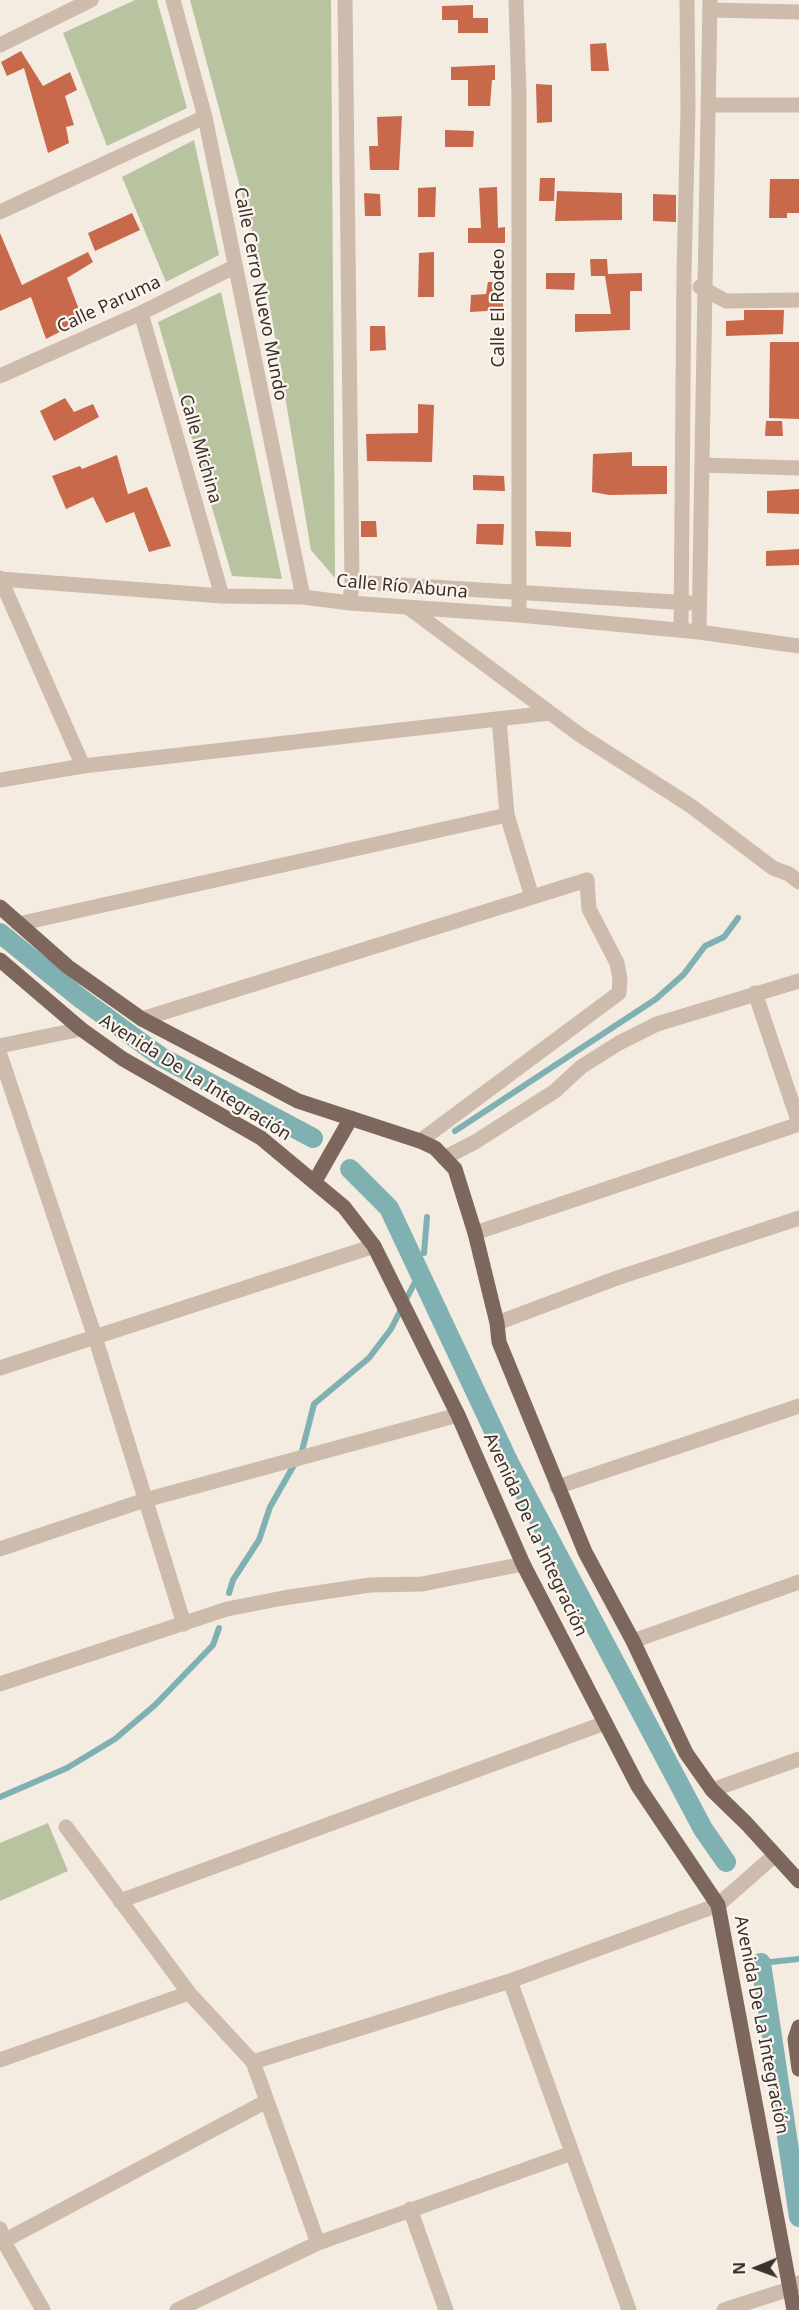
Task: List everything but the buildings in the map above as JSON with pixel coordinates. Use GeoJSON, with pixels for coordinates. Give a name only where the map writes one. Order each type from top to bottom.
{"type":"FeatureCollection","features":[{"type":"Feature","properties":{"kind":"main road","name":"Avenida De La Integración"},"geometry":{"type":"LineString","coordinates":[[0,907],[67,966],[142,1019],[298,1101],[435,1148],[455,1169],[475,1233],[497,1323],[499,1342],[585,1552],[633,1641],[686,1753],[712,1790],[799,1881]]}},
{"type":"Feature","properties":{"kind":"main road","name":"Avenida De La Integración"},"geometry":{"type":"LineString","coordinates":[[0,960],[81,1029],[123,1059],[261,1138],[344,1207],[374,1246],[458,1415],[524,1564],[605,1723],[638,1786],[718,1905],[795,2286]]}},
{"type":"Feature","properties":{"kind":"main road"},"geometry":{"type":"LineString","coordinates":[[315,1181],[351,1118]]}},
{"type":"Feature","properties":{"kind":"main road","name":"Avenida De La Integración"},"geometry":{"type":"LineString","coordinates":[[799,2027],[795,2039],[799,2069]]}},
{"type":"Feature","properties":{"kind":"main road"},"geometry":{"type":"LineString","coordinates":[[794,2310],[795,2286]]}},
{"type":"Feature","properties":{"kind":"street"},"geometry":{"type":"LineString","coordinates":[[0,45],[91,0]]}},
{"type":"Feature","properties":{"kind":"street","name":"Calle Cerro Nuevo Mundo"},"geometry":{"type":"LineString","coordinates":[[173,0],[205,117],[303,597]]}},
{"type":"Feature","properties":{"kind":"street"},"geometry":{"type":"LineString","coordinates":[[345,0],[352,582],[350,603]]}},
{"type":"Feature","properties":{"kind":"street","name":"Calle El Rodeo"},"geometry":{"type":"LineString","coordinates":[[516,0],[519,96],[519,615]]}},
{"type":"Feature","properties":{"kind":"street"},"geometry":{"type":"LineString","coordinates":[[681,630],[688,108],[687,0]]}},
{"type":"Feature","properties":{"kind":"street"},"geometry":{"type":"LineString","coordinates":[[699,632],[710,5],[799,12]]}},
{"type":"Feature","properties":{"kind":"street"},"geometry":{"type":"LineString","coordinates":[[708,105],[799,105]]}},
{"type":"Feature","properties":{"kind":"street"},"geometry":{"type":"LineString","coordinates":[[0,212],[205,117]]}},
{"type":"Feature","properties":{"kind":"street","name":"Calle Paruma"},"geometry":{"type":"LineString","coordinates":[[0,376],[141,313],[234,267]]}},
{"type":"Feature","properties":{"kind":"street"},"geometry":{"type":"LineString","coordinates":[[684,274],[705,292],[726,301],[799,300]]}},
{"type":"Feature","properties":{"kind":"street","name":"Calle Michina"},"geometry":{"type":"LineString","coordinates":[[141,313],[222,596]]}},
{"type":"Feature","properties":{"kind":"street"},"geometry":{"type":"LineString","coordinates":[[702,465],[799,468]]}},
{"type":"Feature","properties":{"kind":"street"},"geometry":{"type":"LineString","coordinates":[[0,579],[83,766]]}},
{"type":"Feature","properties":{"kind":"street","name":"Calle Río Abuna"},"geometry":{"type":"LineString","coordinates":[[0,579],[222,596],[303,597],[409,608],[519,615],[681,630],[799,646]]}},
{"type":"Feature","properties":{"kind":"street"},"geometry":{"type":"LineString","coordinates":[[352,582],[699,603]]}},
{"type":"Feature","properties":{"kind":"street"},"geometry":{"type":"LineString","coordinates":[[409,608],[580,735],[691,806],[766,863],[799,882]]}},
{"type":"Feature","properties":{"kind":"street"},"geometry":{"type":"LineString","coordinates":[[0,780],[83,766],[550,713]]}},
{"type":"Feature","properties":{"kind":"street"},"geometry":{"type":"LineString","coordinates":[[499,718],[507,815],[532,897]]}},
{"type":"Feature","properties":{"kind":"street"},"geometry":{"type":"LineString","coordinates":[[18,924],[507,815]]}},
{"type":"Feature","properties":{"kind":"street"},"geometry":{"type":"LineString","coordinates":[[142,1019],[587,880],[589,909],[616,963],[620,979],[619,993],[420,1141]]}},
{"type":"Feature","properties":{"kind":"street"},"geometry":{"type":"LineString","coordinates":[[444,1158],[475,1142],[555,1090],[581,1067],[619,1043],[657,1024],[799,981]]}},
{"type":"Feature","properties":{"kind":"street"},"geometry":{"type":"LineString","coordinates":[[475,1233],[799,1123],[755,993]]}},
{"type":"Feature","properties":{"kind":"street"},"geometry":{"type":"LineString","coordinates":[[0,1046],[81,1029]]}},
{"type":"Feature","properties":{"kind":"street"},"geometry":{"type":"LineString","coordinates":[[0,1055],[95,1336],[184,1624]]}},
{"type":"Feature","properties":{"kind":"street"},"geometry":{"type":"LineString","coordinates":[[497,1323],[617,1278],[799,1218]]}},
{"type":"Feature","properties":{"kind":"street"},"geometry":{"type":"LineString","coordinates":[[0,1368],[374,1246]]}},
{"type":"Feature","properties":{"kind":"street"},"geometry":{"type":"LineString","coordinates":[[557,1487],[799,1406]]}},
{"type":"Feature","properties":{"kind":"street"},"geometry":{"type":"LineString","coordinates":[[0,1549],[145,1500],[458,1415]]}},
{"type":"Feature","properties":{"kind":"street"},"geometry":{"type":"LineString","coordinates":[[0,1684],[227,1609],[370,1585],[422,1584],[524,1564]]}},
{"type":"Feature","properties":{"kind":"street"},"geometry":{"type":"LineString","coordinates":[[633,1641],[799,1582]]}},
{"type":"Feature","properties":{"kind":"street"},"geometry":{"type":"LineString","coordinates":[[120,1900],[605,1723]]}},
{"type":"Feature","properties":{"kind":"street"},"geometry":{"type":"LineString","coordinates":[[712,1790],[799,1759]]}},
{"type":"Feature","properties":{"kind":"street"},"geometry":{"type":"LineString","coordinates":[[66,1827],[189,1993],[253,2062],[318,2242]]}},
{"type":"Feature","properties":{"kind":"street"},"geometry":{"type":"LineString","coordinates":[[253,2062],[510,1981],[718,1905],[775,1855]]}},
{"type":"Feature","properties":{"kind":"street"},"geometry":{"type":"LineString","coordinates":[[510,1981],[628,2310]]}},
{"type":"Feature","properties":{"kind":"street"},"geometry":{"type":"LineString","coordinates":[[0,2060],[189,1993]]}},
{"type":"Feature","properties":{"kind":"street"},"geometry":{"type":"LineString","coordinates":[[43,2310],[2,2238],[267,2101]]}},
{"type":"Feature","properties":{"kind":"street"},"geometry":{"type":"LineString","coordinates":[[177,2310],[318,2242],[572,2153]]}},
{"type":"Feature","properties":{"kind":"street"},"geometry":{"type":"LineString","coordinates":[[410,2209],[446,2310]]}},
{"type":"Feature","properties":{"kind":"street"},"geometry":{"type":"LineString","coordinates":[[724,2310],[795,2286]]}},
{"type":"Feature","properties":{"kind":"green space"},"geometry":{"type":"Polygon","coordinates":[[[135,0],[157,0],[187,108],[107,146],[63,33],[135,0]]]}},
{"type":"Feature","properties":{"kind":"green space"},"geometry":{"type":"Polygon","coordinates":[[[190,0],[331,0],[335,578],[311,550],[266,284],[190,0]]]}},
{"type":"Feature","properties":{"kind":"green space"},"geometry":{"type":"Polygon","coordinates":[[[194,140],[219,255],[166,282],[122,177],[194,140]]]}},
{"type":"Feature","properties":{"kind":"green space"},"geometry":{"type":"Polygon","coordinates":[[[221,292],[282,579],[232,576],[158,322],[221,292]]]}},
{"type":"Feature","properties":{"kind":"green space"},"geometry":{"type":"Polygon","coordinates":[[[48,1823],[68,1871],[0,1901],[0,1843],[48,1823]]]}},
{"type":"Feature","properties":{"kind":"waterway"},"geometry":{"type":"LineString","coordinates":[[455,1131],[656,999],[684,974],[705,946],[724,937],[738,918]]}},
{"type":"Feature","properties":{"kind":"waterway"},"geometry":{"type":"LineString","coordinates":[[0,933],[80,998],[161,1057],[313,1138]]}},
{"type":"Feature","properties":{"kind":"waterway"},"geometry":{"type":"LineString","coordinates":[[350,1169],[389,1208],[509,1463],[703,1829],[726,1862]]}},
{"type":"Feature","properties":{"kind":"waterway"},"geometry":{"type":"LineString","coordinates":[[424,1253],[427,1217]]}},
{"type":"Feature","properties":{"kind":"waterway"},"geometry":{"type":"LineString","coordinates":[[229,1593],[233,1580],[259,1540],[270,1507],[302,1451],[314,1404],[369,1358],[391,1329],[414,1284]]}},
{"type":"Feature","properties":{"kind":"waterway"},"geometry":{"type":"LineString","coordinates":[[0,1797],[67,1768],[115,1739],[155,1705],[213,1645],[219,1628]]}},
{"type":"Feature","properties":{"kind":"waterway"},"geometry":{"type":"LineString","coordinates":[[761,1963],[799,1959]]}},
{"type":"Feature","properties":{"kind":"waterway"},"geometry":{"type":"LineString","coordinates":[[761,1963],[799,2217]]}}]}
